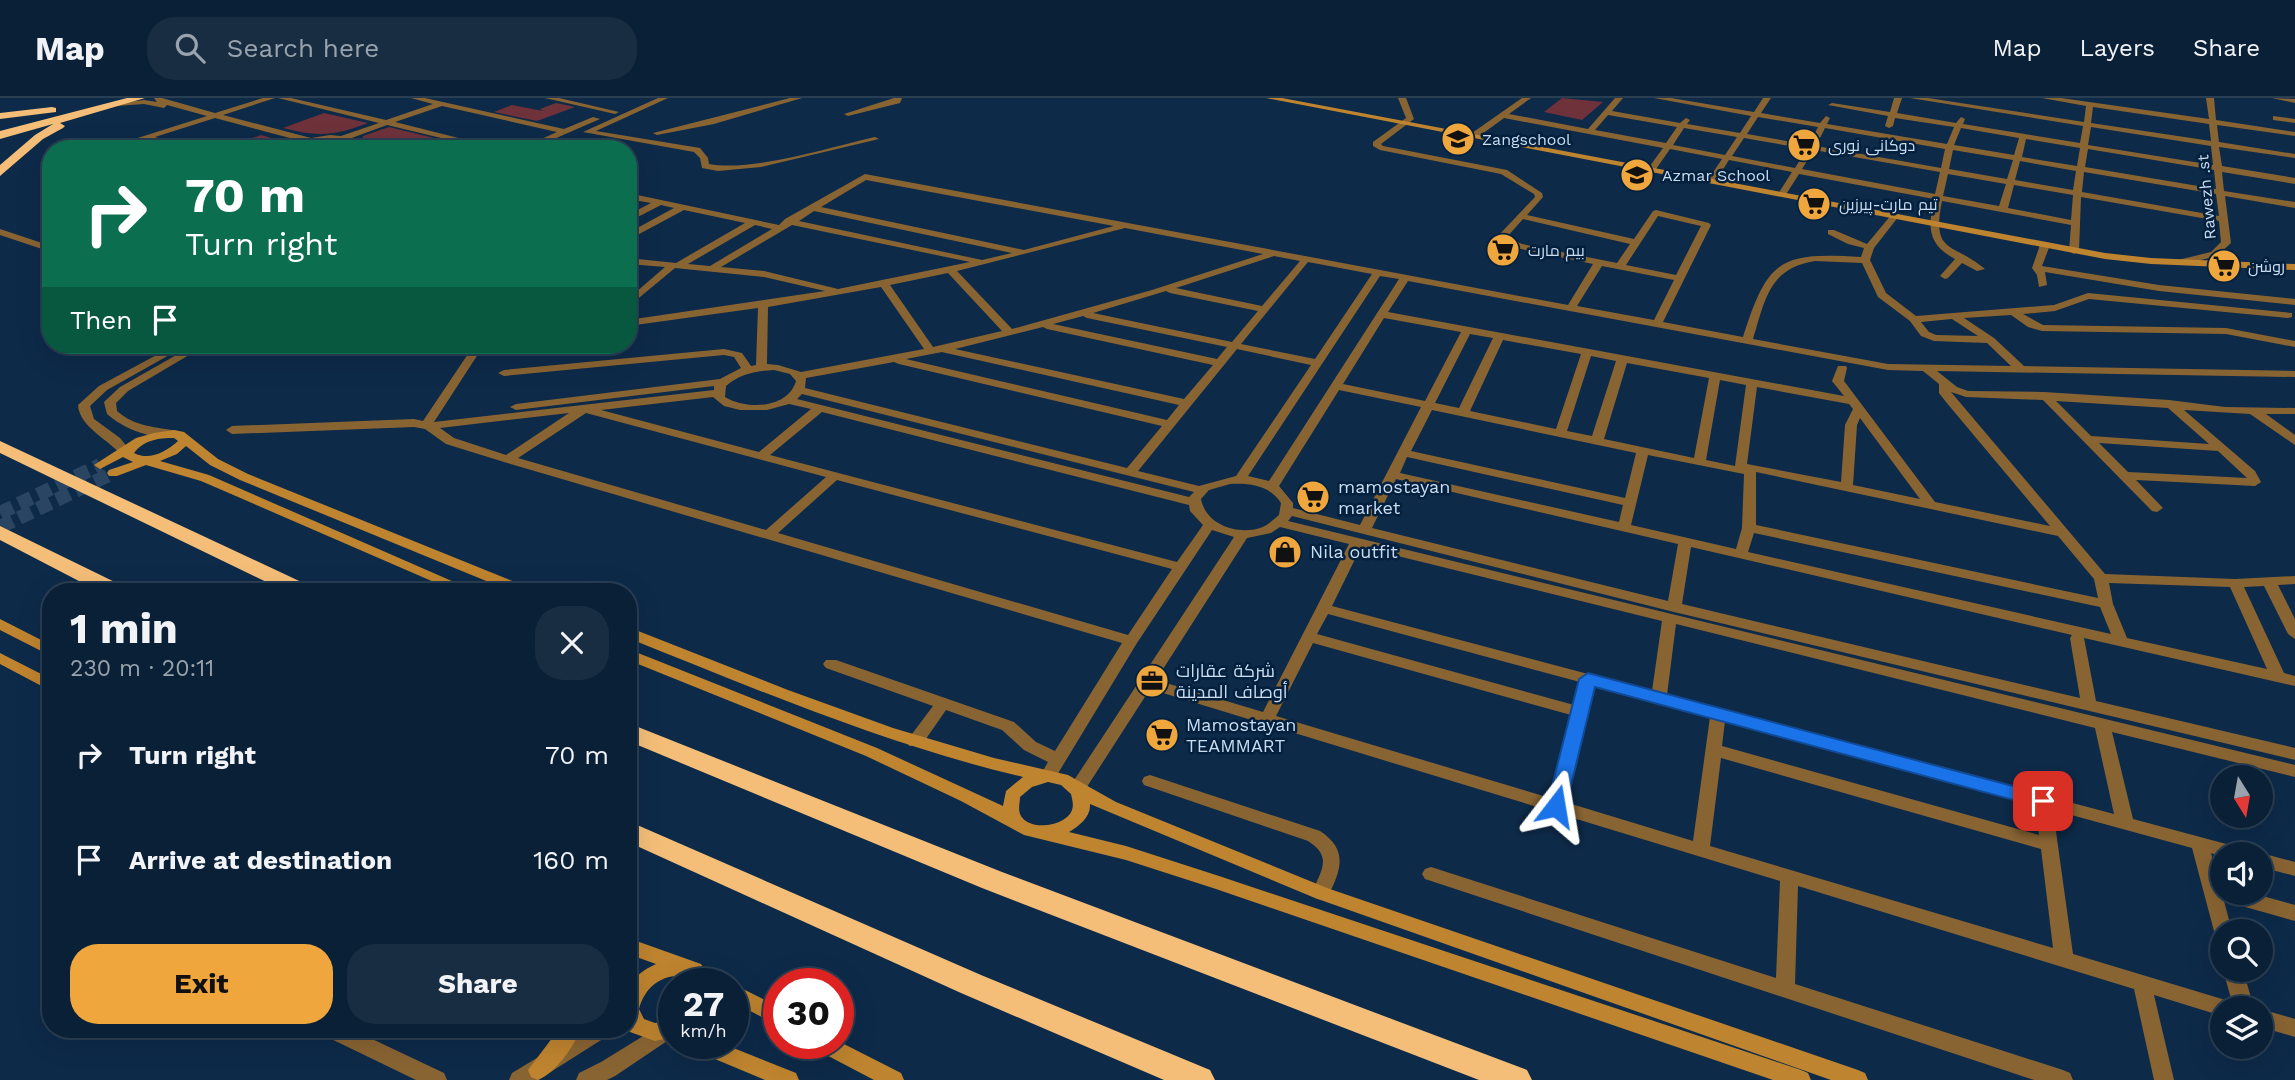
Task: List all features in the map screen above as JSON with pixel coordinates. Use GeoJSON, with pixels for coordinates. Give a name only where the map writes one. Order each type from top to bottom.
{"type":"FeatureCollection","features":[{"type":"Feature","properties":{"kind":"highway"},"geometry":{"type":"LineString","coordinates":[[0,116],[140,98]]}},
{"type":"Feature","properties":{"kind":"highway"},"geometry":{"type":"LineString","coordinates":[[0,135],[113,103]]}},
{"type":"Feature","properties":{"kind":"highway"},"geometry":{"type":"LineString","coordinates":[[0,172],[44,134],[113,103]]}},
{"type":"Feature","properties":{"kind":"highway"},"geometry":{"type":"LineString","coordinates":[[0,128],[75,108]]}},
{"type":"Feature","properties":{"kind":"highway"},"geometry":{"type":"LineString","coordinates":[[0,446],[287,583]]}},
{"type":"Feature","properties":{"kind":"highway"},"geometry":{"type":"LineString","coordinates":[[1,533],[100,583]]}},
{"type":"Feature","properties":{"kind":"highway"},"geometry":{"type":"LineString","coordinates":[[637,735],[1065,909],[1516,1080]]}},
{"type":"Feature","properties":{"kind":"highway"},"geometry":{"type":"LineString","coordinates":[[637,835],[971,984],[1199,1080]]}},
{"type":"Feature","properties":{"kind":"street"},"geometry":{"type":"LineString","coordinates":[[158,98],[160,101],[213,116],[308,140]]}},
{"type":"Feature","properties":{"kind":"street"},"geometry":{"type":"LineString","coordinates":[[136,140],[271,98]]}},
{"type":"Feature","properties":{"kind":"street"},"geometry":{"type":"LineString","coordinates":[[282,98],[460,140]]}},
{"type":"Feature","properties":{"kind":"street"},"geometry":{"type":"LineString","coordinates":[[415,98],[566,132]]}},
{"type":"Feature","properties":{"kind":"street"},"geometry":{"type":"LineString","coordinates":[[322,140],[343,138],[459,98]]}},
{"type":"Feature","properties":{"kind":"street"},"geometry":{"type":"LineString","coordinates":[[549,98],[615,112]]}},
{"type":"Feature","properties":{"kind":"street"},"geometry":{"type":"LineString","coordinates":[[546,140],[650,98]]}},
{"type":"Feature","properties":{"kind":"street"},"geometry":{"type":"LineString","coordinates":[[636,140],[587,132],[664,98]]}},
{"type":"Feature","properties":{"kind":"street"},"geometry":{"type":"LineString","coordinates":[[657,133],[702,124],[798,98]]}},
{"type":"Feature","properties":{"kind":"street"},"geometry":{"type":"LineString","coordinates":[[848,114],[897,101],[898,98]]}},
{"type":"Feature","properties":{"kind":"street"},"geometry":{"type":"LineString","coordinates":[[1270,98],[2074,251],[2120,258],[2295,267]]}},
{"type":"Feature","properties":{"kind":"street"},"geometry":{"type":"LineString","coordinates":[[1402,98],[1410,118],[1377,144],[1380,148],[1504,172],[1539,197],[1501,238],[1520,246],[1681,279]]}},
{"type":"Feature","properties":{"kind":"street"},"geometry":{"type":"LineString","coordinates":[[1475,135],[1527,98]]}},
{"type":"Feature","properties":{"kind":"street"},"geometry":{"type":"LineString","coordinates":[[1658,98],[1701,102],[1823,126],[2295,205]]}},
{"type":"Feature","properties":{"kind":"street"},"geometry":{"type":"LineString","coordinates":[[1712,180],[1767,98]]}},
{"type":"Feature","properties":{"kind":"street"},"geometry":{"type":"LineString","coordinates":[[1889,126],[1898,98]]}},
{"type":"Feature","properties":{"kind":"street"},"geometry":{"type":"LineString","coordinates":[[1914,98],[1968,102],[2087,126],[2290,158]]}},
{"type":"Feature","properties":{"kind":"street"},"geometry":{"type":"LineString","coordinates":[[2046,98],[2295,134]]}},
{"type":"Feature","properties":{"kind":"street","name":"Rawezh .st"},"geometry":{"type":"LineString","coordinates":[[2180,262],[2208,257],[2224,248],[2224,219],[2210,98]]}},
{"type":"Feature","properties":{"kind":"street"},"geometry":{"type":"LineString","coordinates":[[2276,98],[2295,101]]}},
{"type":"Feature","properties":{"kind":"street"},"geometry":{"type":"LineString","coordinates":[[1589,132],[1614,99]]}},
{"type":"Feature","properties":{"kind":"street"},"geometry":{"type":"LineString","coordinates":[[113,103],[150,102],[192,114],[213,116]]}},
{"type":"Feature","properties":{"kind":"street"},"geometry":{"type":"LineString","coordinates":[[1651,170],[1666,146],[1701,102]]}},
{"type":"Feature","properties":{"kind":"street"},"geometry":{"type":"LineString","coordinates":[[1782,194],[1812,147],[1834,102],[1892,116],[2295,181]]}},
{"type":"Feature","properties":{"kind":"street"},"geometry":{"type":"LineString","coordinates":[[1968,102],[1950,148],[1933,223],[1937,239],[1959,260],[1980,270]]}},
{"type":"Feature","properties":{"kind":"street"},"geometry":{"type":"LineString","coordinates":[[2074,251],[2077,194],[2086,146],[2085,102]]}},
{"type":"Feature","properties":{"kind":"street"},"geometry":{"type":"LineString","coordinates":[[1606,111],[2224,219]]}},
{"type":"Feature","properties":{"kind":"street"},"geometry":{"type":"LineString","coordinates":[[1502,115],[2075,223]]}},
{"type":"Feature","properties":{"kind":"street"},"geometry":{"type":"LineString","coordinates":[[2276,118],[2295,121]]}},
{"type":"Feature","properties":{"kind":"street"},"geometry":{"type":"LineString","coordinates":[[145,137],[156,140]]}},
{"type":"Feature","properties":{"kind":"street"},"geometry":{"type":"LineString","coordinates":[[2003,209],[2023,137]]}},
{"type":"Feature","properties":{"kind":"street"},"geometry":{"type":"LineString","coordinates":[[637,140],[697,150],[704,158],[705,166],[713,169],[757,164],[875,139]]}},
{"type":"Feature","properties":{"kind":"street"},"geometry":{"type":"LineString","coordinates":[[713,268],[865,177],[1865,363],[1926,368],[2295,374]]}},
{"type":"Feature","properties":{"kind":"street"},"geometry":{"type":"LineString","coordinates":[[637,198],[778,227]]}},
{"type":"Feature","properties":{"kind":"street"},"geometry":{"type":"LineString","coordinates":[[637,214],[661,202]]}},
{"type":"Feature","properties":{"kind":"street"},"geometry":{"type":"LineString","coordinates":[[637,232],[684,207]]}},
{"type":"Feature","properties":{"kind":"street"},"geometry":{"type":"LineString","coordinates":[[810,208],[1026,253]]}},
{"type":"Feature","properties":{"kind":"street"},"geometry":{"type":"LineString","coordinates":[[1620,267],[1656,214],[1706,225],[1707,228],[1657,324]]}},
{"type":"Feature","properties":{"kind":"street"},"geometry":{"type":"LineString","coordinates":[[1520,216],[1635,242]]}},
{"type":"Feature","properties":{"kind":"street"},"geometry":{"type":"LineString","coordinates":[[1895,216],[1869,247],[1865,260],[1882,295],[1914,319],[1925,334],[1934,338],[1990,340]]}},
{"type":"Feature","properties":{"kind":"street"},"geometry":{"type":"LineString","coordinates":[[788,221],[985,263]]}},
{"type":"Feature","properties":{"kind":"street"},"geometry":{"type":"LineString","coordinates":[[637,297],[676,265],[753,222]]}},
{"type":"Feature","properties":{"kind":"street"},"geometry":{"type":"LineString","coordinates":[[637,322],[762,306],[884,284],[985,263],[1124,226]]}},
{"type":"Feature","properties":{"kind":"street"},"geometry":{"type":"LineString","coordinates":[[0,232],[42,245]]}},
{"type":"Feature","properties":{"kind":"street"},"geometry":{"type":"LineString","coordinates":[[1830,232],[1850,242],[1869,247]]}},
{"type":"Feature","properties":{"kind":"street"},"geometry":{"type":"LineString","coordinates":[[2037,268],[2045,245]]}},
{"type":"Feature","properties":{"kind":"street"},"geometry":{"type":"LineString","coordinates":[[232,430],[401,423],[427,426],[584,409],[720,387],[748,370],[761,367],[785,369],[799,376],[937,351],[1043,325],[1166,289],[1273,253]]}},
{"type":"Feature","properties":{"kind":"street"},"geometry":{"type":"LineString","coordinates":[[1747,340],[1766,286],[1788,263],[1816,256],[1865,260]]}},
{"type":"Feature","properties":{"kind":"street"},"geometry":{"type":"LineString","coordinates":[[1130,472],[1306,259]]}},
{"type":"Feature","properties":{"kind":"street"},"geometry":{"type":"LineString","coordinates":[[1945,276],[1959,260]]}},
{"type":"Feature","properties":{"kind":"street"},"geometry":{"type":"LineString","coordinates":[[637,262],[764,274],[843,292]]}},
{"type":"Feature","properties":{"kind":"street"},"geometry":{"type":"LineString","coordinates":[[1571,308],[1599,262]]}},
{"type":"Feature","properties":{"kind":"street"},"geometry":{"type":"LineString","coordinates":[[2037,268],[2042,275],[2042,285]]}},
{"type":"Feature","properties":{"kind":"street"},"geometry":{"type":"LineString","coordinates":[[2037,268],[2159,288],[2295,302]]}},
{"type":"Feature","properties":{"kind":"street"},"geometry":{"type":"LineString","coordinates":[[951,270],[1010,333]]}},
{"type":"Feature","properties":{"kind":"street"},"geometry":{"type":"LineString","coordinates":[[1240,479],[1378,272]]}},
{"type":"Feature","properties":{"kind":"street"},"geometry":{"type":"LineString","coordinates":[[1272,487],[1405,277]]}},
{"type":"Feature","properties":{"kind":"street"},"geometry":{"type":"LineString","coordinates":[[884,284],[937,351],[1187,403]]}},
{"type":"Feature","properties":{"kind":"street"},"geometry":{"type":"LineString","coordinates":[[1166,289],[1264,309]]}},
{"type":"Feature","properties":{"kind":"street"},"geometry":{"type":"LineString","coordinates":[[1914,319],[2055,308],[2088,296],[2288,315]]}},
{"type":"Feature","properties":{"kind":"street"},"geometry":{"type":"LineString","coordinates":[[761,367],[762,306]]}},
{"type":"Feature","properties":{"kind":"street"},"geometry":{"type":"LineString","coordinates":[[2014,312],[2021,319],[2042,328],[2226,331],[2295,344]]}},
{"type":"Feature","properties":{"kind":"street"},"geometry":{"type":"LineString","coordinates":[[1082,314],[1318,363]]}},
{"type":"Feature","properties":{"kind":"street"},"geometry":{"type":"LineString","coordinates":[[1382,314],[1854,406]]}},
{"type":"Feature","properties":{"kind":"street"},"geometry":{"type":"LineString","coordinates":[[1954,316],[1990,340],[2021,369]]}},
{"type":"Feature","properties":{"kind":"street"},"geometry":{"type":"LineString","coordinates":[[1043,325],[1220,363]]}},
{"type":"Feature","properties":{"kind":"street"},"geometry":{"type":"LineString","coordinates":[[1267,719],[1467,330]]}},
{"type":"Feature","properties":{"kind":"street"},"geometry":{"type":"LineString","coordinates":[[1463,413],[1499,336]]}},
{"type":"Feature","properties":{"kind":"street"},"geometry":{"type":"LineString","coordinates":[[504,373],[724,352],[738,355],[748,370]]}},
{"type":"Feature","properties":{"kind":"street"},"geometry":{"type":"LineString","coordinates":[[1560,433],[1587,353]]}},
{"type":"Feature","properties":{"kind":"street"},"geometry":{"type":"LineString","coordinates":[[165,354],[109,384],[86,402],[85,415],[128,451],[129,457],[205,478],[449,583]]}},
{"type":"Feature","properties":{"kind":"street"},"geometry":{"type":"LineString","coordinates":[[185,354],[124,389],[110,402],[111,412],[124,422],[153,432],[178,436],[214,462],[255,482],[505,583]]}},
{"type":"Feature","properties":{"kind":"street"},"geometry":{"type":"LineString","coordinates":[[427,426],[473,354]]}},
{"type":"Feature","properties":{"kind":"street"},"geometry":{"type":"LineString","coordinates":[[892,359],[1170,424]]}},
{"type":"Feature","properties":{"kind":"street"},"geometry":{"type":"LineString","coordinates":[[1597,441],[1622,360]]}},
{"type":"Feature","properties":{"kind":"street"},"geometry":{"type":"LineString","coordinates":[[1842,368],[1838,381],[1854,406],[1930,505]]}},
{"type":"Feature","properties":{"kind":"street"},"geometry":{"type":"LineString","coordinates":[[1926,368],[1945,384],[1966,394],[2044,395],[2254,411],[2295,411]]}},
{"type":"Feature","properties":{"kind":"street"},"geometry":{"type":"LineString","coordinates":[[720,387],[725,403],[746,408],[766,407],[787,400],[800,390],[802,383],[799,376]]}},
{"type":"Feature","properties":{"kind":"street"},"geometry":{"type":"LineString","coordinates":[[1699,463],[1715,377]]}},
{"type":"Feature","properties":{"kind":"street"},"geometry":{"type":"LineString","coordinates":[[1741,554],[1749,528],[1745,469],[1752,384]]}},
{"type":"Feature","properties":{"kind":"street"},"geometry":{"type":"LineString","coordinates":[[1945,384],[1945,393],[1950,400],[2101,578],[2106,604],[2121,640]]}},
{"type":"Feature","properties":{"kind":"street"},"geometry":{"type":"LineString","coordinates":[[1336,386],[1699,463],[1847,488],[2060,532]]}},
{"type":"Feature","properties":{"kind":"street"},"geometry":{"type":"LineString","coordinates":[[475,412],[720,387]]}},
{"type":"Feature","properties":{"kind":"street"},"geometry":{"type":"LineString","coordinates":[[800,390],[1130,472],[1198,496]]}},
{"type":"Feature","properties":{"kind":"street"},"geometry":{"type":"LineString","coordinates":[[2044,395],[2157,508]]}},
{"type":"Feature","properties":{"kind":"street"},"geometry":{"type":"LineString","coordinates":[[787,400],[1198,496]]}},
{"type":"Feature","properties":{"kind":"street"},"geometry":{"type":"LineString","coordinates":[[2125,476],[2255,482],[2251,474],[2169,404]]}},
{"type":"Feature","properties":{"kind":"street"},"geometry":{"type":"LineString","coordinates":[[1847,488],[1854,406]]}},
{"type":"Feature","properties":{"kind":"street"},"geometry":{"type":"LineString","coordinates":[[762,455],[820,408]]}},
{"type":"Feature","properties":{"kind":"street"},"geometry":{"type":"LineString","coordinates":[[508,459],[584,409],[1180,567]]}},
{"type":"Feature","properties":{"kind":"street"},"geometry":{"type":"LineString","coordinates":[[2254,411],[2295,441]]}},
{"type":"Feature","properties":{"kind":"street"},"geometry":{"type":"LineString","coordinates":[[427,426],[450,441],[508,459],[1131,641]]}},
{"type":"Feature","properties":{"kind":"street"},"geometry":{"type":"LineString","coordinates":[[100,466],[156,436],[178,436]]}},
{"type":"Feature","properties":{"kind":"street"},"geometry":{"type":"LineString","coordinates":[[113,473],[177,449],[178,436]]}},
{"type":"Feature","properties":{"kind":"street"},"geometry":{"type":"LineString","coordinates":[[2087,439],[2220,448]]}},
{"type":"Feature","properties":{"kind":"street"},"geometry":{"type":"LineString","coordinates":[[1624,528],[1643,451]]}},
{"type":"Feature","properties":{"kind":"street"},"geometry":{"type":"LineString","coordinates":[[1404,453],[1630,503]]}},
{"type":"Feature","properties":{"kind":"street"},"geometry":{"type":"LineString","coordinates":[[768,535],[835,475]]}},
{"type":"Feature","properties":{"kind":"street"},"geometry":{"type":"LineString","coordinates":[[1393,475],[2295,681]]}},
{"type":"Feature","properties":{"kind":"street"},"geometry":{"type":"LineString","coordinates":[[1284,517],[1285,499],[1272,487],[1240,479],[1215,483],[1198,496],[1195,512],[1209,525],[1226,532],[1243,534],[1265,530],[1284,517],[1672,613],[2102,725],[2295,771]]}},
{"type":"Feature","properties":{"kind":"street"},"geometry":{"type":"LineString","coordinates":[[1014,820],[1009,804],[1012,795],[1026,782],[1048,776],[1131,641],[1209,525]]}},
{"type":"Feature","properties":{"kind":"street"},"geometry":{"type":"LineString","coordinates":[[1749,528],[2106,604]]}},
{"type":"Feature","properties":{"kind":"street"},"geometry":{"type":"LineString","coordinates":[[1039,832],[1051,832],[1072,822],[1082,806],[1077,789],[1243,534]]}},
{"type":"Feature","properties":{"kind":"street"},"geometry":{"type":"LineString","coordinates":[[1659,698],[1685,542]]}},
{"type":"Feature","properties":{"kind":"street"},"geometry":{"type":"LineString","coordinates":[[2101,578],[2235,583],[2295,580]]}},
{"type":"Feature","properties":{"kind":"street"},"geometry":{"type":"LineString","coordinates":[[2269,581],[2295,634]]}},
{"type":"Feature","properties":{"kind":"street"},"geometry":{"type":"LineString","coordinates":[[2235,583],[2278,677]]}},
{"type":"Feature","properties":{"kind":"street"},"geometry":{"type":"LineString","coordinates":[[1324,608],[2210,846]]}},
{"type":"Feature","properties":{"kind":"street"},"geometry":{"type":"LineString","coordinates":[[1672,613],[2089,705],[2295,754]]}},
{"type":"Feature","properties":{"kind":"street"},"geometry":{"type":"LineString","coordinates":[[0,624],[42,646]]}},
{"type":"Feature","properties":{"kind":"street"},"geometry":{"type":"LineString","coordinates":[[637,636],[853,722],[915,742],[1065,780],[1110,807],[1321,893],[1858,1080]]}},
{"type":"Feature","properties":{"kind":"street"},"geometry":{"type":"LineString","coordinates":[[1309,637],[1580,712]]}},
{"type":"Feature","properties":{"kind":"street"},"geometry":{"type":"LineString","coordinates":[[2077,638],[2089,705]]}},
{"type":"Feature","properties":{"kind":"street"},"geometry":{"type":"LineString","coordinates":[[0,658],[42,681]]}},
{"type":"Feature","properties":{"kind":"street"},"geometry":{"type":"LineString","coordinates":[[637,658],[922,774],[1029,830],[1126,853],[1219,883],[1801,1080]]}},
{"type":"Feature","properties":{"kind":"street"},"geometry":{"type":"LineString","coordinates":[[831,664],[1008,726],[1025,745],[1036,752],[1059,759]]}},
{"type":"Feature","properties":{"kind":"street"},"geometry":{"type":"LineString","coordinates":[[1556,806],[1588,679]]}},
{"type":"Feature","properties":{"kind":"street"},"geometry":{"type":"LineString","coordinates":[[1147,683],[2210,1003]]}},
{"type":"Feature","properties":{"kind":"street"},"geometry":{"type":"LineString","coordinates":[[915,742],[944,702]]}},
{"type":"Feature","properties":{"kind":"street"},"geometry":{"type":"LineString","coordinates":[[1701,849],[1718,714]]}},
{"type":"Feature","properties":{"kind":"street"},"geometry":{"type":"LineString","coordinates":[[2102,725],[2125,823]]}},
{"type":"Feature","properties":{"kind":"street"},"geometry":{"type":"LineString","coordinates":[[1714,750],[2048,844]]}},
{"type":"Feature","properties":{"kind":"street"},"geometry":{"type":"LineString","coordinates":[[1150,781],[1314,835],[1325,842],[1331,849],[1333,858],[1321,893]]}},
{"type":"Feature","properties":{"kind":"street"},"geometry":{"type":"LineString","coordinates":[[2043,801],[2064,959]]}},
{"type":"Feature","properties":{"kind":"street"},"geometry":{"type":"LineString","coordinates":[[2199,843],[2210,883]]}},
{"type":"Feature","properties":{"kind":"street"},"geometry":{"type":"LineString","coordinates":[[2273,863],[2295,869]]}},
{"type":"Feature","properties":{"kind":"street"},"geometry":{"type":"LineString","coordinates":[[1431,874],[2063,1080]]}},
{"type":"Feature","properties":{"kind":"street"},"geometry":{"type":"LineString","coordinates":[[1785,989],[1789,876]]}},
{"type":"Feature","properties":{"kind":"street"},"geometry":{"type":"LineString","coordinates":[[2266,905],[2295,913]]}},
{"type":"Feature","properties":{"kind":"street"},"geometry":{"type":"LineString","coordinates":[[637,950],[681,968]]}},
{"type":"Feature","properties":{"kind":"street"},"geometry":{"type":"LineString","coordinates":[[637,987],[658,972]]}},
{"type":"Feature","properties":{"kind":"street"},"geometry":{"type":"LineString","coordinates":[[2142,983],[2164,1080]]}},
{"type":"Feature","properties":{"kind":"street"},"geometry":{"type":"LineString","coordinates":[[2273,1022],[2295,1028]]}},
{"type":"Feature","properties":{"kind":"street"},"geometry":{"type":"LineString","coordinates":[[637,1026],[658,1031]]}},
{"type":"Feature","properties":{"kind":"street"},"geometry":{"type":"LineString","coordinates":[[349,1038],[437,1080]]}},
{"type":"Feature","properties":{"kind":"street"},"geometry":{"type":"LineString","coordinates":[[538,1070],[551,1058],[565,1038]]}},
{"type":"Feature","properties":{"kind":"street"},"geometry":{"type":"LineString","coordinates":[[519,1080],[588,1038]]}},
{"type":"Feature","properties":{"kind":"street"},"geometry":{"type":"LineString","coordinates":[[586,1080],[658,1038]]}},
{"type":"Feature","properties":{"kind":"street"},"geometry":{"type":"LineString","coordinates":[[737,1059],[789,1080]]}},
{"type":"Feature","properties":{"kind":"street"},"geometry":{"type":"LineString","coordinates":[[853,1059],[894,1080]]}},
{"type":"Feature","properties":{"kind":"shaded area"},"geometry":{"type":"Polygon","coordinates":[[[1562,98],[1603,102],[1582,120],[1544,112],[1562,98]]]}},
{"type":"Feature","properties":{"kind":"shaded area"},"geometry":{"type":"Polygon","coordinates":[[[556,103],[575,107],[537,121],[494,112],[512,105],[543,111],[540,109],[556,103]]]}},
{"type":"Feature","properties":{"kind":"shaded area"},"geometry":{"type":"Polygon","coordinates":[[[324,113],[368,123],[346,131],[326,134],[283,128],[324,113]]]}},
{"type":"Feature","properties":{"kind":"shaded area"},"geometry":{"type":"Polygon","coordinates":[[[389,127],[438,139],[362,140],[363,136],[389,127]]]}},
{"type":"Feature","properties":{"kind":"shaded area"},"geometry":{"type":"Polygon","coordinates":[[[261,135],[278,140],[246,140],[261,135]]]}},
{"type":"Feature","properties":{"kind":"tunnel"},"geometry":{"type":"LineString","coordinates":[[0,513],[100,465]]}},
{"type":"Feature","properties":{"kind":"tunnel"},"geometry":{"type":"LineString","coordinates":[[0,527],[113,473]]}},
{"type":"Feature","properties":{"kind":"place","name":"Zangschool"},"geometry":{"type":"Point","coordinates":[1458,139]}},
{"type":"Feature","properties":{"kind":"place","name":"دوکانی نوری"},"geometry":{"type":"Point","coordinates":[1804,145]}},
{"type":"Feature","properties":{"kind":"place","name":"Azmar School"},"geometry":{"type":"Point","coordinates":[1637,175]}},
{"type":"Feature","properties":{"kind":"place","name":"تیم مارت-پیرزین"},"geometry":{"type":"Point","coordinates":[1814,204]}},
{"type":"Feature","properties":{"kind":"place","name":"بیم مارت"},"geometry":{"type":"Point","coordinates":[1503,250]}},
{"type":"Feature","properties":{"kind":"place","name":"روشن"},"geometry":{"type":"Point","coordinates":[2224,266]}},
{"type":"Feature","properties":{"kind":"place","name":"mamostayan market"},"geometry":{"type":"Point","coordinates":[1313,497]}},
{"type":"Feature","properties":{"kind":"place","name":"Nila outfit"},"geometry":{"type":"Point","coordinates":[1285,552]}},
{"type":"Feature","properties":{"kind":"place","name":"شركة عقارات أوصاف المدينة"},"geometry":{"type":"Point","coordinates":[1152,681]}},
{"type":"Feature","properties":{"kind":"place","name":"Mamostayan TEAMMART"},"geometry":{"type":"Point","coordinates":[1162,735]}},
{"type":"Feature","properties":{"kind":"route"},"geometry":{"type":"LineString","coordinates":[[1556,806],[1588,679],[2043,801]]}}]}
